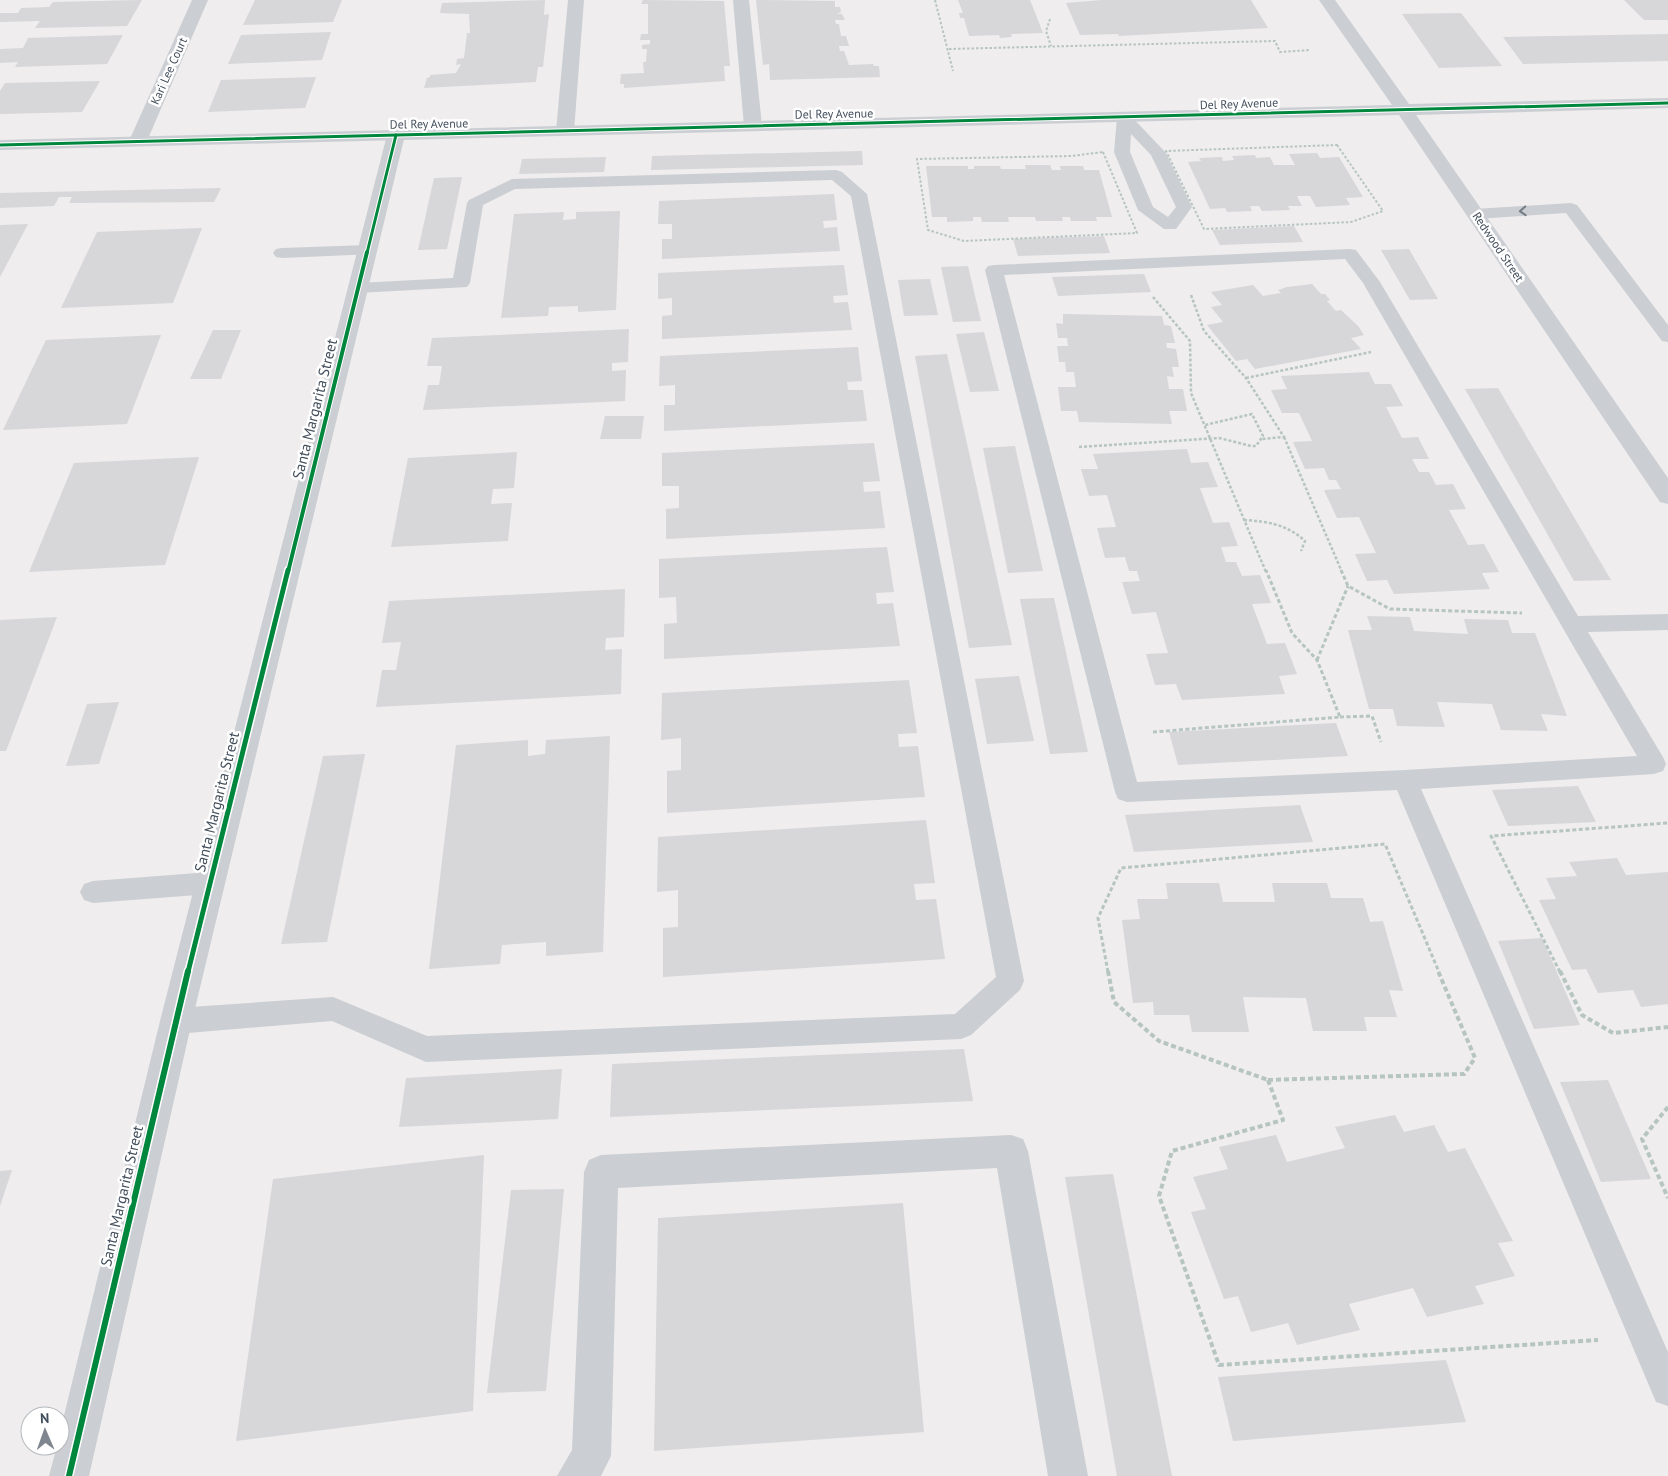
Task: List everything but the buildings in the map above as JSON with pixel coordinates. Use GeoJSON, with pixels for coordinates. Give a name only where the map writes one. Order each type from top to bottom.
{"type":"FeatureCollection","features":[{"type":"Feature","properties":{"kind":"street","name":"Kari Lee Court"},"geometry":{"type":"LineString","coordinates":[[138,141],[200,0]]}},
{"type":"Feature","properties":{"kind":"street"},"geometry":{"type":"LineString","coordinates":[[564,131],[576,0]]}},
{"type":"Feature","properties":{"kind":"street"},"geometry":{"type":"LineString","coordinates":[[741,0],[753,126]]}},
{"type":"Feature","properties":{"kind":"street","name":"Redwood Street"},"geometry":{"type":"LineString","coordinates":[[1327,0],[1404,109],[1668,496]]}},
{"type":"Feature","properties":{"kind":"street","name":"Del Rey Avenue"},"geometry":{"type":"LineString","coordinates":[[0,145],[1668,103]]}},
{"type":"Feature","properties":{"kind":"street","name":"Santa Margarita Street"},"geometry":{"type":"LineString","coordinates":[[70,1476],[176,1021],[396,135]]}},
{"type":"Feature","properties":{"kind":"street"},"geometry":{"type":"LineString","coordinates":[[577,1476],[591,1456],[601,1172],[1011,1151],[1068,1476]]}},
{"type":"Feature","properties":{"kind":"lane"},"geometry":{"type":"LineString","coordinates":[[1125,118],[1158,153],[1184,207],[1170,225]]}},
{"type":"Feature","properties":{"kind":"lane"},"geometry":{"type":"LineString","coordinates":[[1125,118],[1122,152],[1146,210],[1170,225],[1184,262]]}},
{"type":"Feature","properties":{"kind":"lane"},"geometry":{"type":"LineString","coordinates":[[176,1021],[333,1009],[426,1049],[951,1027],[961,1026],[1010,981],[859,194],[836,175],[512,184],[475,203],[461,283],[358,288]]}},
{"type":"Feature","properties":{"kind":"lane"},"geometry":{"type":"LineString","coordinates":[[1475,214],[1571,208],[1668,337]]}},
{"type":"Feature","properties":{"kind":"lane"},"geometry":{"type":"LineString","coordinates":[[282,253],[368,250]]}},
{"type":"Feature","properties":{"kind":"lane"},"geometry":{"type":"LineString","coordinates":[[1350,254],[1371,282],[1654,764],[1405,780],[1127,792],[994,270],[1184,262],[1350,254]]}},
{"type":"Feature","properties":{"kind":"lane"},"geometry":{"type":"LineString","coordinates":[[1572,624],[1668,622]]}},
{"type":"Feature","properties":{"kind":"lane"},"geometry":{"type":"LineString","coordinates":[[1405,780],[1668,1390]]}},
{"type":"Feature","properties":{"kind":"lane"},"geometry":{"type":"LineString","coordinates":[[93,892],[210,883]]}},
{"type":"Feature","properties":{"kind":"path"},"geometry":{"type":"LineString","coordinates":[[935,0],[953,71]]}},
{"type":"Feature","properties":{"kind":"path"},"geometry":{"type":"LineString","coordinates":[[1050,19],[1046,31],[1051,46]]}},
{"type":"Feature","properties":{"kind":"path"},"geometry":{"type":"LineString","coordinates":[[948,49],[1275,41],[1280,52],[1310,50]]}},
{"type":"Feature","properties":{"kind":"path"},"geometry":{"type":"LineString","coordinates":[[1338,145],[1383,211],[1351,222],[1204,229],[1166,151],[1338,145]]}},
{"type":"Feature","properties":{"kind":"path"},"geometry":{"type":"LineString","coordinates":[[1104,152],[1137,233],[964,241],[928,230],[917,159],[1071,156],[1104,152]]}},
{"type":"Feature","properties":{"kind":"path"},"geometry":{"type":"LineString","coordinates":[[1184,262],[1191,295],[1204,331],[1246,378],[1284,437],[1348,586],[1390,609],[1523,613]]}},
{"type":"Feature","properties":{"kind":"path"},"geometry":{"type":"LineString","coordinates":[[1191,295],[1198,295]]}},
{"type":"Feature","properties":{"kind":"path"},"geometry":{"type":"LineString","coordinates":[[1162,296],[1152,297],[1190,342],[1191,393],[1244,520],[1292,633],[1317,660],[1340,717]]}},
{"type":"Feature","properties":{"kind":"path"},"geometry":{"type":"LineString","coordinates":[[1246,378],[1388,349],[1410,349]]}},
{"type":"Feature","properties":{"kind":"path"},"geometry":{"type":"LineString","coordinates":[[1070,447],[1210,439],[1233,441],[1245,448],[1256,446],[1263,436],[1252,414],[1205,425]]}},
{"type":"Feature","properties":{"kind":"path"},"geometry":{"type":"LineString","coordinates":[[1262,439],[1284,437]]}},
{"type":"Feature","properties":{"kind":"path"},"geometry":{"type":"LineString","coordinates":[[1244,520],[1276,524],[1298,533],[1305,541],[1302,551]]}},
{"type":"Feature","properties":{"kind":"path"},"geometry":{"type":"LineString","coordinates":[[1317,660],[1348,586]]}},
{"type":"Feature","properties":{"kind":"path"},"geometry":{"type":"LineString","coordinates":[[1152,732],[1372,716],[1384,749]]}},
{"type":"Feature","properties":{"kind":"path"},"geometry":{"type":"LineString","coordinates":[[1668,823],[1492,836],[1582,1015],[1613,1032],[1668,1027]]}},
{"type":"Feature","properties":{"kind":"path"},"geometry":{"type":"LineString","coordinates":[[1268,1080],[1464,1074],[1474,1058],[1386,844],[1120,868],[1098,918],[1114,1002],[1159,1040],[1268,1080],[1283,1120],[1172,1151],[1159,1196],[1219,1366],[1645,1337]]}},
{"type":"Feature","properties":{"kind":"path"},"geometry":{"type":"LineString","coordinates":[[1668,1106],[1642,1139],[1668,1198]]}},
{"type":"Feature","properties":{"kind":"cycle path"},"geometry":{"type":"LineString","coordinates":[[0,145],[1668,103]]}},
{"type":"Feature","properties":{"kind":"cycle path"},"geometry":{"type":"LineString","coordinates":[[69,1476],[176,1021],[396,135]]}}]}
